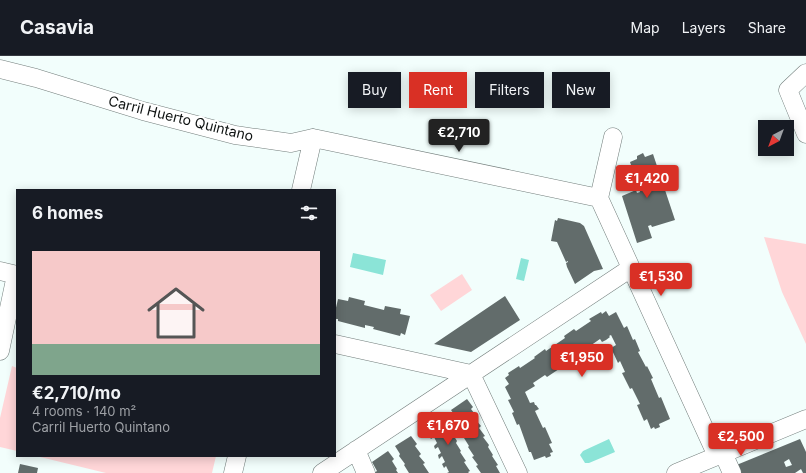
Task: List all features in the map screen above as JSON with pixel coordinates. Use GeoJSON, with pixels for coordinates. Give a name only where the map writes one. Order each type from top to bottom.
{"type":"FeatureCollection","features":[{"type":"Feature","properties":{"kind":"street","name":"Carril Huerto Quintano"},"geometry":{"type":"LineString","coordinates":[[0,69],[36,78],[143,111],[235,135],[290,143],[313,138],[599,198]]}},
{"type":"Feature","properties":{"kind":"street"},"geometry":{"type":"LineString","coordinates":[[806,73],[788,90],[806,134]]}},
{"type":"Feature","properties":{"kind":"street"},"geometry":{"type":"LineString","coordinates":[[613,137],[599,198],[720,455],[732,473]]}},
{"type":"Feature","properties":{"kind":"street"},"geometry":{"type":"LineString","coordinates":[[301,189],[313,138]]}},
{"type":"Feature","properties":{"kind":"street"},"geometry":{"type":"LineString","coordinates":[[322,473],[631,268]]}},
{"type":"Feature","properties":{"kind":"street"},"geometry":{"type":"LineString","coordinates":[[0,350],[11,274]]}},
{"type":"Feature","properties":{"kind":"street"},"geometry":{"type":"LineString","coordinates":[[336,344],[471,374]]}},
{"type":"Feature","properties":{"kind":"street"},"geometry":{"type":"LineString","coordinates":[[471,374],[518,473]]}},
{"type":"Feature","properties":{"kind":"street"},"geometry":{"type":"LineString","coordinates":[[676,473],[805,421]]}},
{"type":"Feature","properties":{"kind":"street"},"geometry":{"type":"LineString","coordinates":[[356,450],[366,473]]}},
{"type":"Feature","properties":{"kind":"street"},"geometry":{"type":"LineString","coordinates":[[233,473],[237,457]]}},
{"type":"Feature","properties":{"kind":"shaded area"},"geometry":{"type":"Polygon","coordinates":[[[764,237],[806,244],[806,344],[782,292],[764,237]]]}},
{"type":"Feature","properties":{"kind":"shaded area"},"geometry":{"type":"Polygon","coordinates":[[[353,253],[386,260],[383,275],[350,267],[353,253]]]}},
{"type":"Feature","properties":{"kind":"shaded area"},"geometry":{"type":"Polygon","coordinates":[[[521,258],[529,260],[524,281],[516,279],[521,258]]]}},
{"type":"Feature","properties":{"kind":"shaded area"},"geometry":{"type":"Polygon","coordinates":[[[462,274],[472,290],[441,311],[430,295],[462,274]]]}},
{"type":"Feature","properties":{"kind":"shaded area"},"geometry":{"type":"Polygon","coordinates":[[[12,366],[16,368],[16,451],[0,447],[0,418],[12,366]]]}},
{"type":"Feature","properties":{"kind":"shaded area"},"geometry":{"type":"Polygon","coordinates":[[[609,439],[615,452],[589,463],[585,463],[580,455],[583,451],[609,439]]]}},
{"type":"Feature","properties":{"kind":"shaded area"},"geometry":{"type":"Polygon","coordinates":[[[40,457],[216,457],[212,473],[106,473],[40,457]]]}},
{"type":"Feature","properties":{"kind":"building"},"geometry":{"type":"Polygon","coordinates":[[[643,153],[645,157],[653,154],[675,220],[652,227],[651,225],[648,226],[652,238],[637,243],[622,196],[636,190],[637,193],[640,192],[630,162],[637,159],[637,156],[643,153]]]}},
{"type":"Feature","properties":{"kind":"building"},"geometry":{"type":"Polygon","coordinates":[[[558,218],[580,223],[584,226],[603,269],[594,271],[575,284],[567,267],[566,263],[568,261],[566,262],[557,242],[551,241],[555,220],[557,221],[558,218]]]}},
{"type":"Feature","properties":{"kind":"building"},"geometry":{"type":"Polygon","coordinates":[[[505,296],[520,320],[471,352],[434,344],[505,296]]]}},
{"type":"Feature","properties":{"kind":"building"},"geometry":{"type":"Polygon","coordinates":[[[349,297],[365,301],[364,305],[384,310],[385,306],[401,309],[400,314],[410,316],[405,335],[401,333],[400,336],[373,329],[374,327],[365,325],[365,328],[338,321],[338,319],[336,319],[336,308],[338,299],[348,301],[349,297]]]}},
{"type":"Feature","properties":{"kind":"building"},"geometry":{"type":"Polygon","coordinates":[[[606,311],[609,316],[616,312],[624,328],[627,326],[633,340],[635,339],[640,351],[638,352],[653,378],[651,379],[659,398],[661,397],[670,419],[659,424],[660,427],[655,429],[654,427],[651,429],[647,419],[644,421],[637,405],[640,404],[622,373],[625,372],[620,361],[618,363],[611,348],[616,345],[611,335],[602,342],[600,339],[587,348],[589,350],[577,358],[576,356],[558,367],[559,369],[547,377],[545,375],[533,383],[535,386],[525,392],[530,403],[534,402],[539,409],[535,411],[543,428],[545,427],[552,443],[549,444],[553,452],[550,453],[551,456],[546,458],[545,456],[534,460],[531,452],[529,452],[519,424],[517,425],[512,413],[514,412],[508,400],[511,399],[505,387],[509,384],[505,378],[509,375],[508,373],[519,366],[520,368],[545,349],[546,351],[565,338],[564,336],[574,329],[576,331],[591,321],[589,319],[601,312],[602,314],[606,311]]]}},
{"type":"Feature","properties":{"kind":"building"},"geometry":{"type":"Polygon","coordinates":[[[467,399],[473,407],[471,409],[477,417],[475,419],[481,426],[479,428],[485,436],[483,437],[489,445],[488,447],[498,465],[496,466],[500,473],[481,473],[476,466],[478,465],[472,457],[474,456],[468,447],[469,446],[464,438],[465,437],[459,428],[461,427],[451,410],[467,399]]]}},
{"type":"Feature","properties":{"kind":"building"},"geometry":{"type":"Polygon","coordinates":[[[443,414],[449,422],[448,424],[457,441],[456,443],[466,461],[464,462],[470,471],[468,472],[469,473],[447,473],[449,472],[446,466],[444,468],[442,464],[445,462],[442,456],[439,459],[438,455],[441,453],[438,447],[435,449],[434,446],[437,443],[434,437],[431,439],[429,436],[433,434],[428,425],[443,414]]]}},
{"type":"Feature","properties":{"kind":"building"},"geometry":{"type":"Polygon","coordinates":[[[411,436],[417,444],[415,446],[421,454],[419,456],[425,463],[423,464],[429,473],[409,473],[399,456],[400,454],[395,446],[411,436]]]}},
{"type":"Feature","properties":{"kind":"building"},"geometry":{"type":"Polygon","coordinates":[[[800,439],[806,452],[806,473],[803,473],[801,469],[795,473],[737,473],[734,466],[800,439]],[[789,459],[784,462],[786,467],[792,465],[789,459]]]}},
{"type":"Feature","properties":{"kind":"building"},"geometry":{"type":"Polygon","coordinates":[[[388,451],[394,459],[392,461],[398,473],[374,473],[377,471],[372,462],[388,451]]]}},
{"type":"Feature","properties":{"kind":"building"},"geometry":{"type":"Polygon","coordinates":[[[20,464],[38,468],[37,473],[18,473],[20,464]]]}}]}
